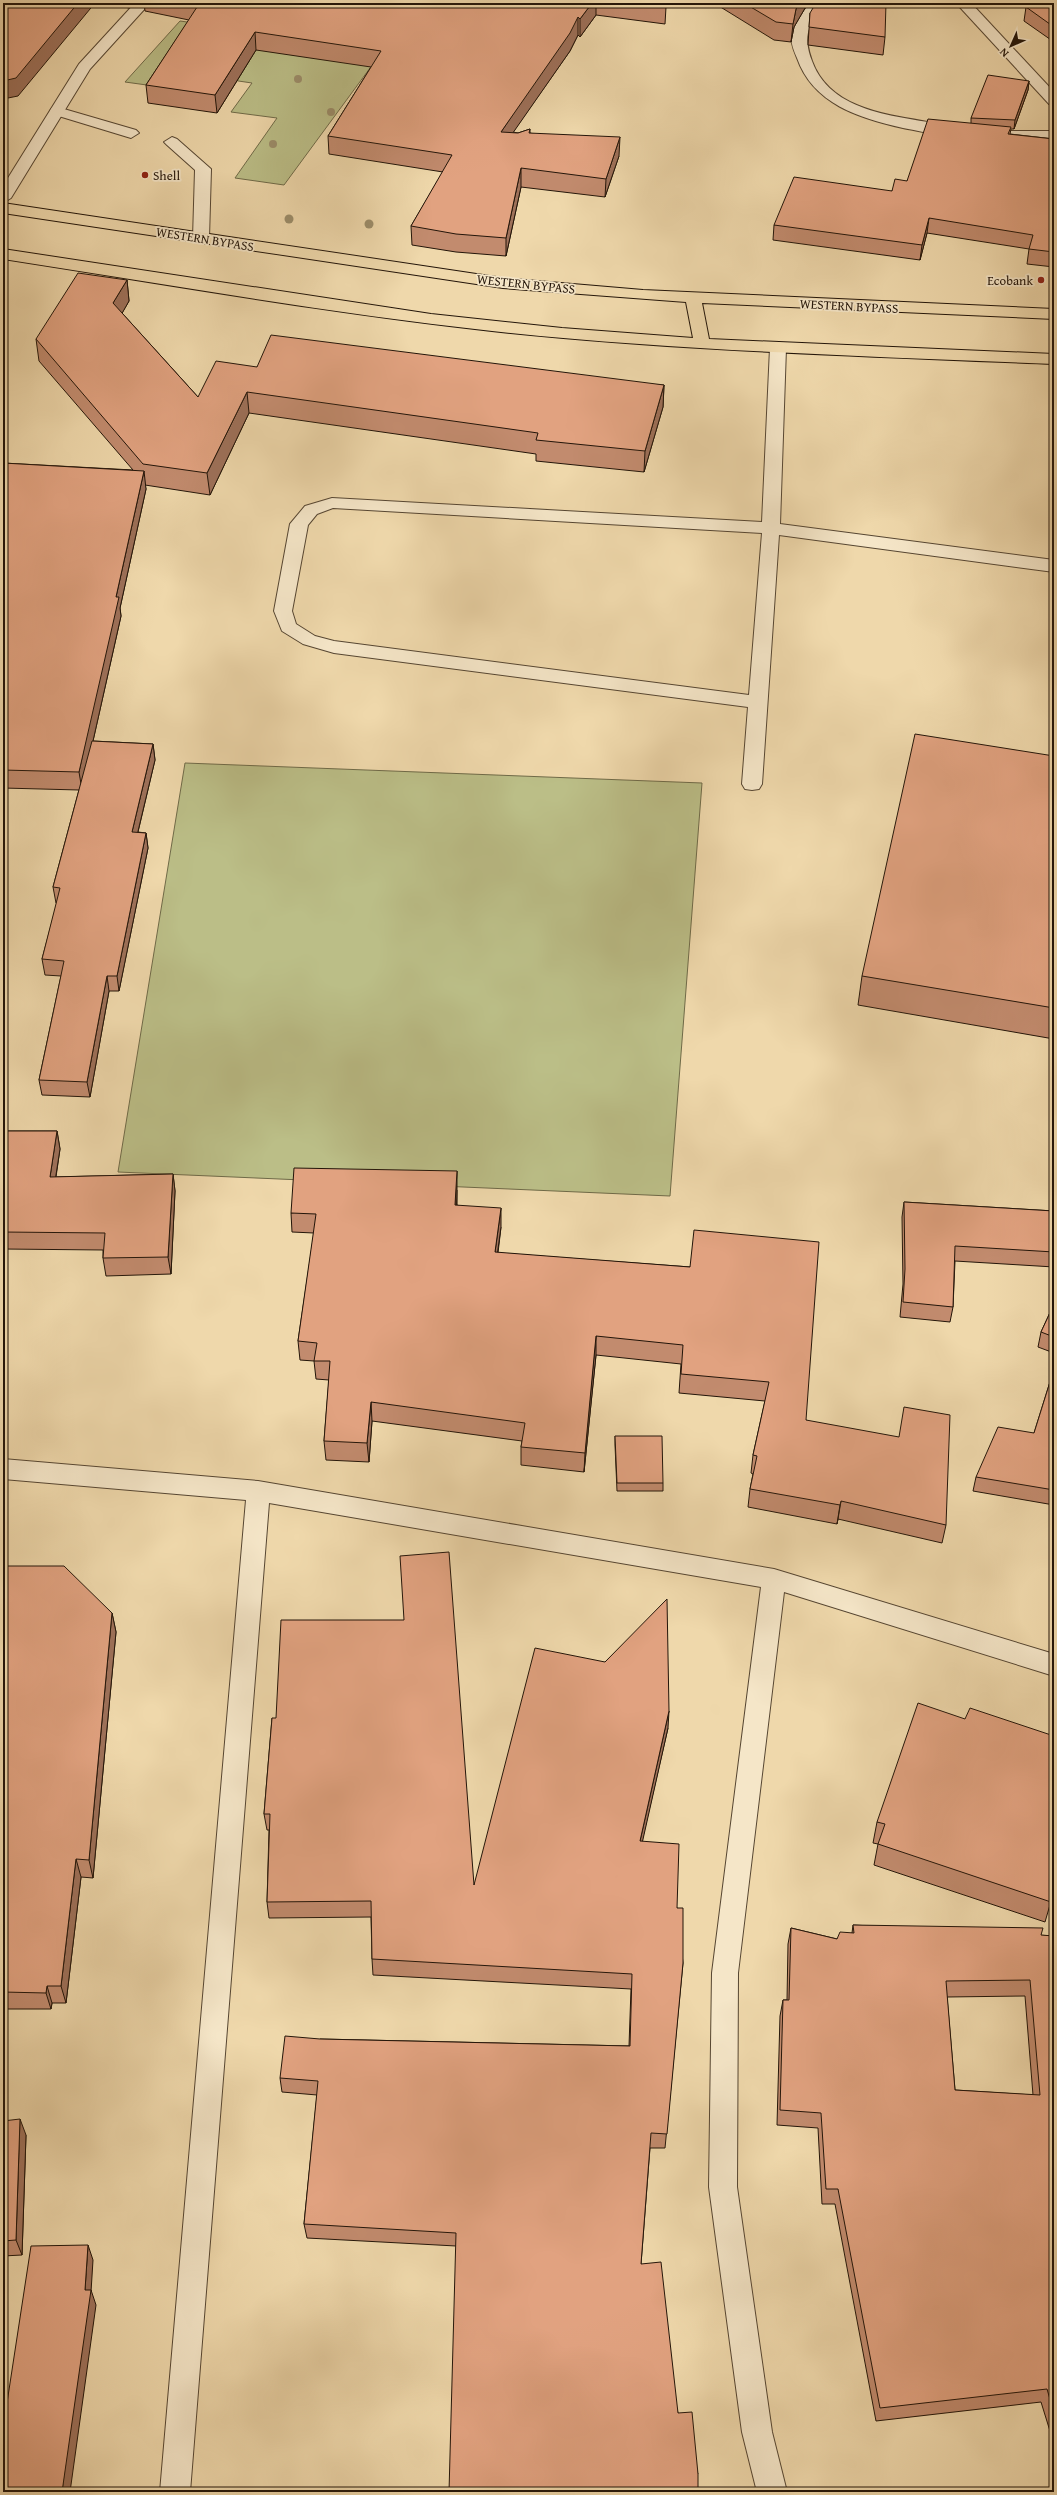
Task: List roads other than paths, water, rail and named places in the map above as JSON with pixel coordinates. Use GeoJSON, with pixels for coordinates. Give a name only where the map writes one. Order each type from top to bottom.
{"type":"FeatureCollection","features":[{"type":"Feature","properties":{"kind":"highway","name":"WESTERN BYPASS"},"geometry":{"type":"LineString","coordinates":[[3,208],[503,283],[693,298],[1054,314]]}},
{"type":"Feature","properties":{"kind":"highway"},"geometry":{"type":"LineString","coordinates":[[3,254],[261,294],[490,326],[642,340],[778,348],[1054,359]]}},
{"type":"Feature","properties":{"kind":"highway"},"geometry":{"type":"LineString","coordinates":[[693,298],[702,343]]}},
{"type":"Feature","properties":{"kind":"street"},"geometry":{"type":"LineString","coordinates":[[3,198],[84,67],[143,3]]}},
{"type":"Feature","properties":{"kind":"street"},"geometry":{"type":"LineString","coordinates":[[817,3],[799,36],[804,66],[821,90],[857,110],[910,126],[966,132]]}},
{"type":"Feature","properties":{"kind":"street"},"geometry":{"type":"LineString","coordinates":[[963,3],[1054,101]]}},
{"type":"Feature","properties":{"kind":"street"},"geometry":{"type":"LineString","coordinates":[[57,111],[131,133]]}},
{"type":"Feature","properties":{"kind":"street"},"geometry":{"type":"LineString","coordinates":[[982,134],[1054,136]]}},
{"type":"Feature","properties":{"kind":"street"},"geometry":{"type":"LineString","coordinates":[[172,142],[203,169],[201,238]]}},
{"type":"Feature","properties":{"kind":"street"},"geometry":{"type":"LineString","coordinates":[[752,784],[771,528],[778,348]]}},
{"type":"Feature","properties":{"kind":"street"},"geometry":{"type":"LineString","coordinates":[[758,702],[334,647],[309,640],[288,627],[283,611],[299,524],[311,510],[332,503],[771,528],[1054,566]]}},
{"type":"Feature","properties":{"kind":"street"},"geometry":{"type":"LineString","coordinates":[[3,1469],[258,1491],[774,1579],[1054,1665]]}},
{"type":"Feature","properties":{"kind":"street"},"geometry":{"type":"LineString","coordinates":[[176,2492],[258,1491]]}},
{"type":"Feature","properties":{"kind":"street"},"geometry":{"type":"LineString","coordinates":[[772,2492],[757,2432],[723,2187],[725,1973],[774,1579]]}},
{"type":"Feature","properties":{"kind":"place","name":"Shell"},"geometry":{"type":"Point","coordinates":[145,175]}},
{"type":"Feature","properties":{"kind":"place","name":"Ecobank"},"geometry":{"type":"Point","coordinates":[1041,280]}}]}
